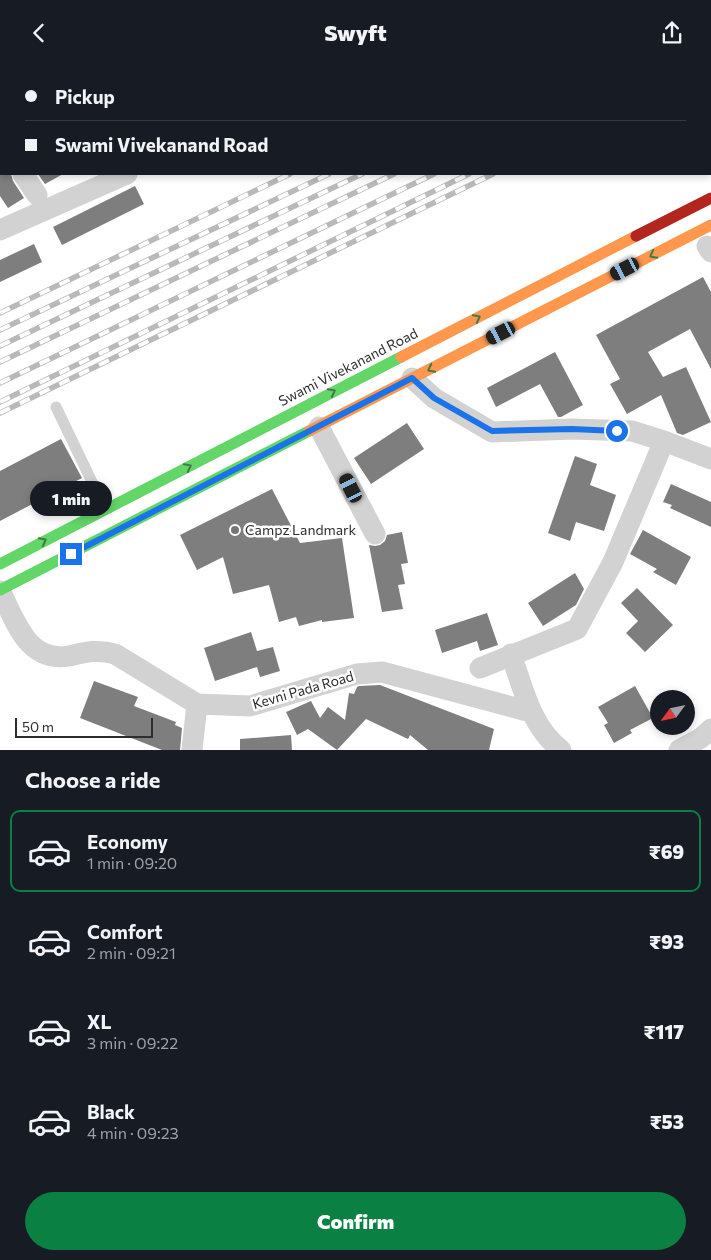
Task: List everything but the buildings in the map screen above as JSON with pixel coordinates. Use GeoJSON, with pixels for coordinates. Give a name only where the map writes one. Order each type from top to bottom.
{"type":"FeatureCollection","features":[{"type":"Feature","properties":{"kind":"main road","name":"Swami Vivekanand Road"},"geometry":{"type":"LineString","coordinates":[[0,590],[697,231],[711,198]]}},
{"type":"Feature","properties":{"kind":"main road","name":"Swami Vivekanand Road"},"geometry":{"type":"LineString","coordinates":[[0,564],[105,509],[711,225]]}},
{"type":"Feature","properties":{"kind":"street"},"geometry":{"type":"LineString","coordinates":[[24,175],[36,195]]}},
{"type":"Feature","properties":{"kind":"street"},"geometry":{"type":"LineString","coordinates":[[0,230],[125,175]]}},
{"type":"Feature","properties":{"kind":"street"},"geometry":{"type":"LineString","coordinates":[[412,378],[434,398],[492,431],[572,429],[632,431],[711,459]]}},
{"type":"Feature","properties":{"kind":"street"},"geometry":{"type":"LineString","coordinates":[[318,427],[375,534]]}},
{"type":"Feature","properties":{"kind":"street"},"geometry":{"type":"LineString","coordinates":[[480,668],[577,629],[613,562],[664,441]]}},
{"type":"Feature","properties":{"kind":"street","name":"Kevni Pada Road"},"geometry":{"type":"LineString","coordinates":[[0,590],[26,640],[37,651],[57,658],[103,650],[115,654],[197,704],[250,706],[357,674],[382,672],[531,712]]}},
{"type":"Feature","properties":{"kind":"street"},"geometry":{"type":"LineString","coordinates":[[511,655],[531,712],[545,734],[560,750]]}},
{"type":"Feature","properties":{"kind":"street"},"geometry":{"type":"LineString","coordinates":[[192,750],[197,704]]}},
{"type":"Feature","properties":{"kind":"street"},"geometry":{"type":"LineString","coordinates":[[679,750],[701,738],[711,729]]}},
{"type":"Feature","properties":{"kind":"lane"},"geometry":{"type":"LineString","coordinates":[[56,407],[105,509]]}},
{"type":"Feature","properties":{"kind":"railway"},"geometry":{"type":"LineString","coordinates":[[0,313],[288,175]]}},
{"type":"Feature","properties":{"kind":"railway"},"geometry":{"type":"LineString","coordinates":[[0,330],[327,175]]}},
{"type":"Feature","properties":{"kind":"railway"},"geometry":{"type":"LineString","coordinates":[[0,346],[360,175]]}},
{"type":"Feature","properties":{"kind":"railway"},"geometry":{"type":"LineString","coordinates":[[0,362],[392,175]]}},
{"type":"Feature","properties":{"kind":"railway"},"geometry":{"type":"LineString","coordinates":[[0,383],[432,175]]}},
{"type":"Feature","properties":{"kind":"railway"},"geometry":{"type":"LineString","coordinates":[[0,402],[467,175]]}},
{"type":"Feature","properties":{"kind":"railway"},"geometry":{"type":"LineString","coordinates":[[0,413],[491,175]]}},
{"type":"Feature","properties":{"kind":"traffic: fast"},"geometry":{"type":"LineString","coordinates":[[0,564],[401,357]]}},
{"type":"Feature","properties":{"kind":"traffic: fast"},"geometry":{"type":"LineString","coordinates":[[0,590],[309,431]]}},
{"type":"Feature","properties":{"kind":"traffic: slow"},"geometry":{"type":"LineString","coordinates":[[309,431],[711,225]]}},
{"type":"Feature","properties":{"kind":"traffic: slow"},"geometry":{"type":"LineString","coordinates":[[401,357],[636,236]]}},
{"type":"Feature","properties":{"kind":"traffic: jam"},"geometry":{"type":"LineString","coordinates":[[636,236],[711,198]]}},
{"type":"Feature","properties":{"kind":"place","name":"Campz Landmark"},"geometry":{"type":"Point","coordinates":[235,530]}},
{"type":"Feature","properties":{"kind":"route"},"geometry":{"type":"LineString","coordinates":[[71,554],[412,378],[434,398],[492,431],[572,429],[617,431]]}}]}
